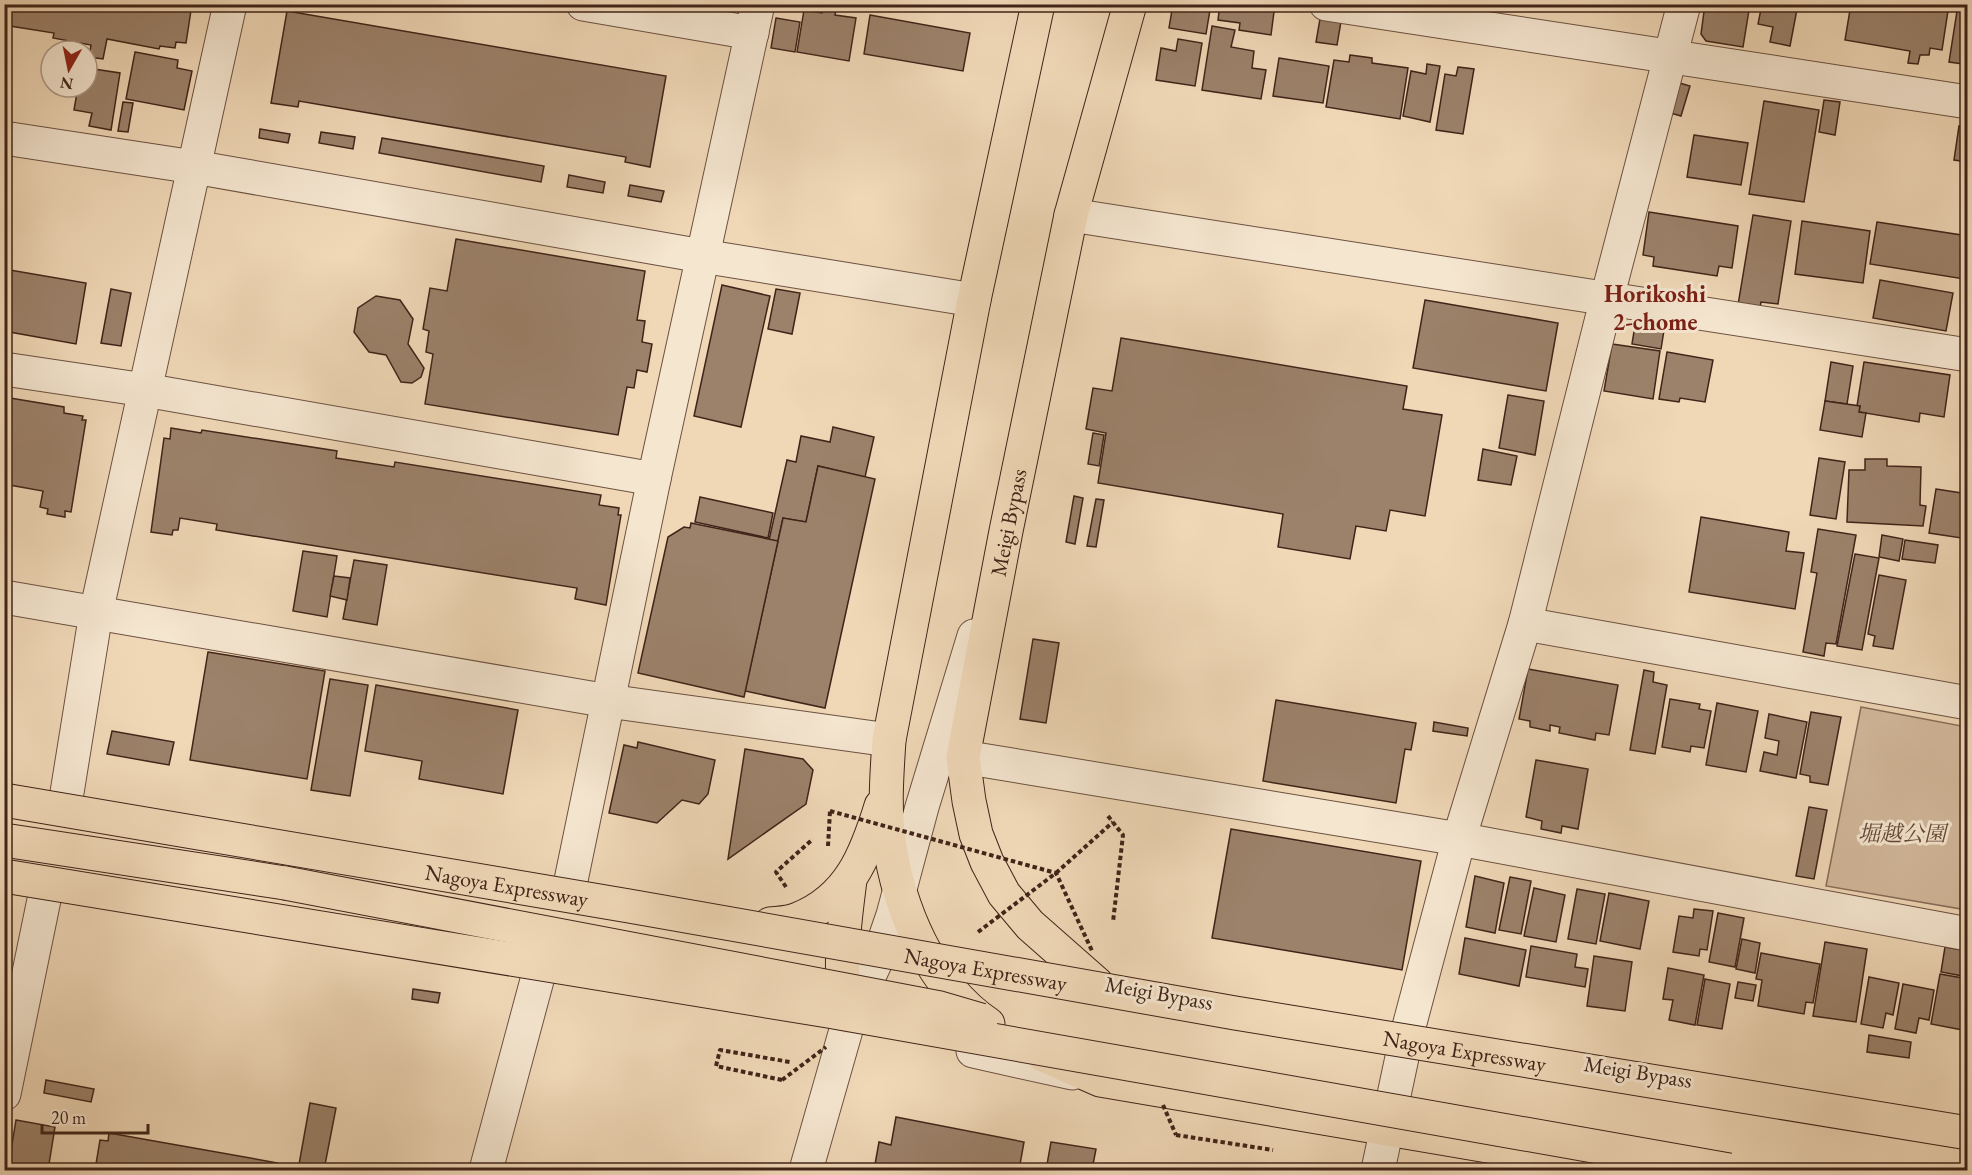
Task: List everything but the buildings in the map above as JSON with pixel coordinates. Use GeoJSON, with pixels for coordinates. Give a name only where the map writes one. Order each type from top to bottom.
{"type":"FeatureCollection","features":[{"type":"Feature","properties":{"kind":"highway"},"geometry":{"type":"LineString","coordinates":[[876,955],[896,904],[888,839],[886,788],[890,740],[974,300],[1038,4]]}},
{"type":"Feature","properties":{"kind":"highway","name":"Meigi Bypass"},"geometry":{"type":"LineString","coordinates":[[1130,4],[1071,214],[1006,531],[963,757],[976,834],[987,862],[1004,894],[1030,925],[1096,970],[1407,1034],[1968,1125]]}},
{"type":"Feature","properties":{"kind":"highway"},"geometry":{"type":"LineString","coordinates":[[770,924],[796,920],[824,906],[850,880],[869,845],[886,788]]}},
{"type":"Feature","properties":{"kind":"highway","name":"Nagoya Expressway"},"geometry":{"type":"LineString","coordinates":[[4,800],[629,906],[1223,1011],[1968,1133]]}},
{"type":"Feature","properties":{"kind":"highway"},"geometry":{"type":"LineString","coordinates":[[4,840],[285,883],[940,1008],[1114,1072]]}},
{"type":"Feature","properties":{"kind":"highway"},"geometry":{"type":"LineString","coordinates":[[4,876],[828,1011],[1386,1129],[1628,1170]]}},
{"type":"Feature","properties":{"kind":"highway"},"geometry":{"type":"LineString","coordinates":[[850,880],[876,955]]}},
{"type":"Feature","properties":{"kind":"highway"},"geometry":{"type":"LineString","coordinates":[[770,924],[876,955],[951,991],[974,1014],[1023,1047],[1114,1072],[1729,1170]]}},
{"type":"Feature","properties":{"kind":"highway"},"geometry":{"type":"LineString","coordinates":[[876,955],[1096,970]]}},
{"type":"Feature","properties":{"kind":"street"},"geometry":{"type":"LineString","coordinates":[[65,805],[96,613],[230,4]]}},
{"type":"Feature","properties":{"kind":"street"},"geometry":{"type":"LineString","coordinates":[[569,890],[654,479],[755,19],[583,4]]}},
{"type":"Feature","properties":{"kind":"street"},"geometry":{"type":"LineString","coordinates":[[1326,4],[1968,102]]}},
{"type":"Feature","properties":{"kind":"street"},"geometry":{"type":"LineString","coordinates":[[1378,1170],[1407,1034],[1460,838],[1525,624],[1684,4]]}},
{"type":"Feature","properties":{"kind":"street"},"geometry":{"type":"LineString","coordinates":[[4,138],[194,167],[702,256],[974,300]]}},
{"type":"Feature","properties":{"kind":"street"},"geometry":{"type":"LineString","coordinates":[[1071,214],[1968,356]]}},
{"type":"Feature","properties":{"kind":"street"},"geometry":{"type":"LineString","coordinates":[[4,369],[145,390],[654,479]]}},
{"type":"Feature","properties":{"kind":"street"},"geometry":{"type":"LineString","coordinates":[[806,1170],[847,1016],[876,955],[896,904],[922,807],[1006,531]]}},
{"type":"Feature","properties":{"kind":"street"},"geometry":{"type":"LineString","coordinates":[[4,597],[608,701],[890,740]]}},
{"type":"Feature","properties":{"kind":"street"},"geometry":{"type":"LineString","coordinates":[[1525,624],[1968,703]]}},
{"type":"Feature","properties":{"kind":"street"},"geometry":{"type":"LineString","coordinates":[[963,757],[1460,838],[1968,934]]}},
{"type":"Feature","properties":{"kind":"street"},"geometry":{"type":"LineString","coordinates":[[4,795],[770,924]]}},
{"type":"Feature","properties":{"kind":"street"},"geometry":{"type":"LineString","coordinates":[[4,885],[795,1011],[847,1016],[1114,1072]]}},
{"type":"Feature","properties":{"kind":"street"},"geometry":{"type":"LineString","coordinates":[[4,1094],[46,890]]}},
{"type":"Feature","properties":{"kind":"street"},"geometry":{"type":"LineString","coordinates":[[752,1004],[806,989],[876,955]]}},
{"type":"Feature","properties":{"kind":"street"},"geometry":{"type":"LineString","coordinates":[[486,1170],[540,969]]}},
{"type":"Feature","properties":{"kind":"path"},"geometry":{"type":"LineString","coordinates":[[827,858],[830,810],[1056,873]]}},
{"type":"Feature","properties":{"kind":"path"},"geometry":{"type":"LineString","coordinates":[[1056,873],[1113,822],[1123,835],[1113,922]]}},
{"type":"Feature","properties":{"kind":"path"},"geometry":{"type":"LineString","coordinates":[[788,891],[776,872],[813,839]]}},
{"type":"Feature","properties":{"kind":"path"},"geometry":{"type":"LineString","coordinates":[[1056,873],[1096,970]]}},
{"type":"Feature","properties":{"kind":"path"},"geometry":{"type":"LineString","coordinates":[[782,1080],[716,1066],[720,1050],[790,1062]]}},
{"type":"Feature","properties":{"kind":"path"},"geometry":{"type":"LineString","coordinates":[[1162,1103],[1176,1135],[1273,1150]]}},
{"type":"Feature","properties":{"kind":"green space","name":"堀越公園"},"geometry":{"type":"Polygon","coordinates":[[[1861,707],[1967,727],[1967,910],[1826,886],[1861,707]]]}},
{"type":"Feature","properties":{"kind":"district","name":"Horikoshi 2-chome"},"geometry":{"type":"Point","coordinates":[1655,307]}}]}
